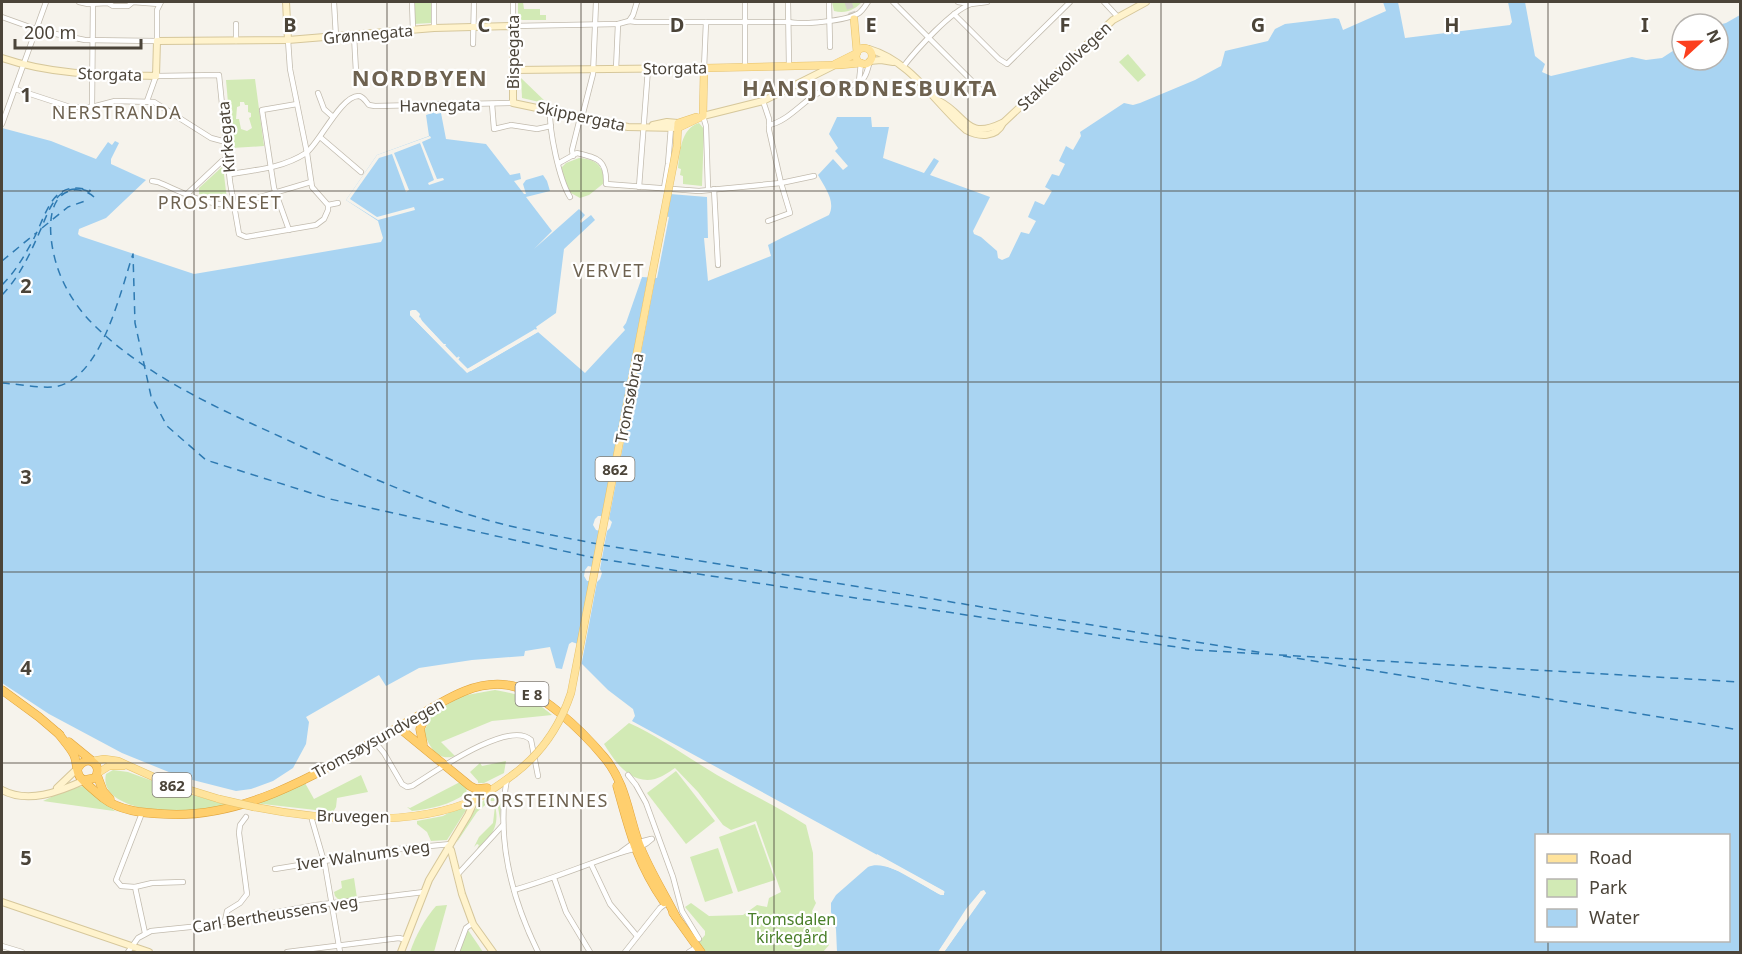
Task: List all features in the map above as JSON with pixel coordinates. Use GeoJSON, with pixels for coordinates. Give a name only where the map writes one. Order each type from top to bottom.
{"type":"FeatureCollection","features":[{"type":"Feature","properties":{"kind":"highway","name":"Tromsøysundvegen"},"geometry":{"type":"LineString","coordinates":[[84,780],[102,797],[142,813],[212,812],[294,784],[457,694],[498,684],[519,688],[539,698],[572,725],[613,770],[625,795],[636,845],[651,883],[665,905],[699,946]]}},
{"type":"Feature","properties":{"kind":"highway","name":"E 8"},"geometry":{"type":"LineString","coordinates":[[2,690],[98,766],[97,774],[103,791],[115,804]]}},
{"type":"Feature","properties":{"kind":"highway"},"geometry":{"type":"LineString","coordinates":[[428,710],[420,732],[428,751]]}},
{"type":"Feature","properties":{"kind":"highway"},"geometry":{"type":"LineString","coordinates":[[401,726],[404,731],[470,786],[476,789],[491,789]]}},
{"type":"Feature","properties":{"kind":"highway","name":"E 8"},"geometry":{"type":"LineString","coordinates":[[58,733],[72,752],[78,774],[84,780]]}},
{"type":"Feature","properties":{"kind":"highway"},"geometry":{"type":"LineString","coordinates":[[78,768],[83,761],[92,761]]}},
{"type":"Feature","properties":{"kind":"highway"},"geometry":{"type":"LineString","coordinates":[[84,780],[92,780],[97,774]]}},
{"type":"Feature","properties":{"kind":"main road"},"geometry":{"type":"LineString","coordinates":[[854,21],[869,50],[872,55],[870,62],[861,63],[857,59],[854,21]]}},
{"type":"Feature","properties":{"kind":"main road"},"geometry":{"type":"LineString","coordinates":[[857,53],[863,48],[869,50]]}},
{"type":"Feature","properties":{"kind":"main road","name":"Storgata"},"geometry":{"type":"LineString","coordinates":[[835,64],[857,53]]}},
{"type":"Feature","properties":{"kind":"main road","name":"Storgata"},"geometry":{"type":"LineString","coordinates":[[704,68],[861,63]]}},
{"type":"Feature","properties":{"kind":"main road"},"geometry":{"type":"LineString","coordinates":[[701,117],[704,68]]}},
{"type":"Feature","properties":{"kind":"main road","name":"Skippergata"},"geometry":{"type":"LineString","coordinates":[[676,126],[692,117],[701,117]]}},
{"type":"Feature","properties":{"kind":"main road","name":"Tromsøbrua"},"geometry":{"type":"LineString","coordinates":[[514,774],[546,743],[559,724],[572,693],[677,146],[676,126]]}},
{"type":"Feature","properties":{"kind":"main road","name":"862"},"geometry":{"type":"LineString","coordinates":[[92,761],[110,759],[126,766]]}},
{"type":"Feature","properties":{"kind":"main road"},"geometry":{"type":"LineString","coordinates":[[97,774],[109,766],[126,766]]}},
{"type":"Feature","properties":{"kind":"main road","name":"Bruvegen"},"geometry":{"type":"LineString","coordinates":[[126,766],[167,783],[254,807],[307,815],[360,817],[423,815],[473,798],[514,774]]}},
{"type":"Feature","properties":{"kind":"street"},"geometry":{"type":"LineString","coordinates":[[2,124],[46,2]]}},
{"type":"Feature","properties":{"kind":"street"},"geometry":{"type":"LineString","coordinates":[[79,2],[108,3],[113,6],[128,6],[133,2],[160,3],[156,13],[156,76],[147,101]]}},
{"type":"Feature","properties":{"kind":"street"},"geometry":{"type":"LineString","coordinates":[[286,2],[290,69],[307,153],[312,187],[328,205],[328,212],[321,222],[289,230],[275,192],[262,110],[297,104]]}},
{"type":"Feature","properties":{"kind":"street"},"geometry":{"type":"LineString","coordinates":[[334,2],[336,37]]}},
{"type":"Feature","properties":{"kind":"street"},"geometry":{"type":"LineString","coordinates":[[412,2],[413,30]]}},
{"type":"Feature","properties":{"kind":"street"},"geometry":{"type":"LineString","coordinates":[[434,2],[434,28]]}},
{"type":"Feature","properties":{"kind":"street"},"geometry":{"type":"LineString","coordinates":[[473,44],[474,2]]}},
{"type":"Feature","properties":{"kind":"street","name":"Bispegata"},"geometry":{"type":"LineString","coordinates":[[513,2],[513,103]]}},
{"type":"Feature","properties":{"kind":"street"},"geometry":{"type":"LineString","coordinates":[[573,156],[572,150],[594,69],[596,2]]}},
{"type":"Feature","properties":{"kind":"street"},"geometry":{"type":"LineString","coordinates":[[629,21],[633,17],[637,2]]}},
{"type":"Feature","properties":{"kind":"street"},"geometry":{"type":"LineString","coordinates":[[745,2],[745,67]]}},
{"type":"Feature","properties":{"kind":"street"},"geometry":{"type":"LineString","coordinates":[[788,2],[789,66]]}},
{"type":"Feature","properties":{"kind":"street"},"geometry":{"type":"LineString","coordinates":[[830,2],[830,47]]}},
{"type":"Feature","properties":{"kind":"street","name":"Grønnegata"},"geometry":{"type":"LineString","coordinates":[[2,17],[37,29],[93,40],[236,41],[336,37],[434,28],[595,25],[629,21],[802,24],[830,21],[858,13],[868,2]]}},
{"type":"Feature","properties":{"kind":"street"},"geometry":{"type":"LineString","coordinates":[[893,2],[980,89]]}},
{"type":"Feature","properties":{"kind":"street"},"geometry":{"type":"LineString","coordinates":[[958,2],[987,2]]}},
{"type":"Feature","properties":{"kind":"street"},"geometry":{"type":"LineString","coordinates":[[954,14],[1004,63],[1010,62],[1070,2]]}},
{"type":"Feature","properties":{"kind":"street"},"geometry":{"type":"LineString","coordinates":[[1104,2],[1117,16]]}},
{"type":"Feature","properties":{"kind":"street","name":"Stakkevollvegen"},"geometry":{"type":"LineString","coordinates":[[903,67],[939,101],[942,107],[973,133],[986,135],[995,133],[1117,16],[1146,2]]}},
{"type":"Feature","properties":{"kind":"street"},"geometry":{"type":"LineString","coordinates":[[92,107],[93,3]]}},
{"type":"Feature","properties":{"kind":"street"},"geometry":{"type":"LineString","coordinates":[[869,50],[903,67],[954,14],[971,3]]}},
{"type":"Feature","properties":{"kind":"street"},"geometry":{"type":"LineString","coordinates":[[704,68],[706,22]]}},
{"type":"Feature","properties":{"kind":"street"},"geometry":{"type":"LineString","coordinates":[[236,24],[236,41]]}},
{"type":"Feature","properties":{"kind":"street"},"geometry":{"type":"LineString","coordinates":[[615,69],[618,24]]}},
{"type":"Feature","properties":{"kind":"street"},"geometry":{"type":"LineString","coordinates":[[354,35],[356,72]]}},
{"type":"Feature","properties":{"kind":"street","name":"Storgata"},"geometry":{"type":"LineString","coordinates":[[2,58],[23,65],[92,75],[220,77]]}},
{"type":"Feature","properties":{"kind":"street"},"geometry":{"type":"LineString","coordinates":[[769,125],[779,122],[809,98],[824,90],[850,86],[859,82],[865,77],[870,62],[881,60],[894,62]]}},
{"type":"Feature","properties":{"kind":"street"},"geometry":{"type":"LineString","coordinates":[[859,82],[861,63]]}},
{"type":"Feature","properties":{"kind":"street","name":"Skippergata"},"geometry":{"type":"LineString","coordinates":[[701,117],[763,101],[835,64]]}},
{"type":"Feature","properties":{"kind":"street","name":"Storgata"},"geometry":{"type":"LineString","coordinates":[[514,70],[704,68]]}},
{"type":"Feature","properties":{"kind":"street"},"geometry":{"type":"LineString","coordinates":[[639,187],[647,127],[648,69]]}},
{"type":"Feature","properties":{"kind":"street","name":"Kirkegata"},"geometry":{"type":"LineString","coordinates":[[220,77],[227,158],[238,233],[246,237],[289,230]]}},
{"type":"Feature","properties":{"kind":"street"},"geometry":{"type":"LineString","coordinates":[[15,89],[65,106],[92,107],[115,101],[155,103],[213,139],[226,142]]}},
{"type":"Feature","properties":{"kind":"street"},"geometry":{"type":"LineString","coordinates":[[230,174],[271,168],[307,153],[333,117],[324,109],[318,93]]}},
{"type":"Feature","properties":{"kind":"street","name":"Havnegata"},"geometry":{"type":"LineString","coordinates":[[333,117],[355,97],[362,97],[367,104],[375,106],[513,103]]}},
{"type":"Feature","properties":{"kind":"street"},"geometry":{"type":"LineString","coordinates":[[763,101],[790,213],[768,221]]}},
{"type":"Feature","properties":{"kind":"street","name":"Skippergata"},"geometry":{"type":"LineString","coordinates":[[513,103],[550,109],[581,120],[628,127],[647,127],[662,123],[676,126]]}},
{"type":"Feature","properties":{"kind":"street"},"geometry":{"type":"LineString","coordinates":[[492,104],[494,129],[511,125],[537,129],[551,126]]}},
{"type":"Feature","properties":{"kind":"street"},"geometry":{"type":"LineString","coordinates":[[550,109],[551,126],[559,163],[570,197]]}},
{"type":"Feature","properties":{"kind":"street"},"geometry":{"type":"LineString","coordinates":[[701,117],[706,126],[718,265]]}},
{"type":"Feature","properties":{"kind":"street"},"geometry":{"type":"LineString","coordinates":[[664,188],[676,126]]}},
{"type":"Feature","properties":{"kind":"street"},"geometry":{"type":"LineString","coordinates":[[320,137],[361,172]]}},
{"type":"Feature","properties":{"kind":"street"},"geometry":{"type":"LineString","coordinates":[[559,163],[577,153],[601,161],[605,170],[606,184],[698,191],[781,183],[814,176]]}},
{"type":"Feature","properties":{"kind":"street"},"geometry":{"type":"LineString","coordinates":[[187,194],[227,158]]}},
{"type":"Feature","properties":{"kind":"street"},"geometry":{"type":"LineString","coordinates":[[158,182],[211,204],[233,205],[311,182]]}},
{"type":"Feature","properties":{"kind":"street"},"geometry":{"type":"LineString","coordinates":[[328,205],[338,203]]}},
{"type":"Feature","properties":{"kind":"street"},"geometry":{"type":"LineString","coordinates":[[374,741],[401,783],[406,786],[412,786],[479,746],[509,737],[524,736],[532,742],[538,776]]}},
{"type":"Feature","properties":{"kind":"street"},"geometry":{"type":"LineString","coordinates":[[56,790],[78,768]]}},
{"type":"Feature","properties":{"kind":"street"},"geometry":{"type":"LineString","coordinates":[[628,775],[644,798],[673,877],[682,911],[699,946],[689,952]]}},
{"type":"Feature","properties":{"kind":"street"},"geometry":{"type":"LineString","coordinates":[[2,790],[17,796],[40,796],[84,780]]}},
{"type":"Feature","properties":{"kind":"street"},"geometry":{"type":"LineString","coordinates":[[504,781],[504,843],[514,890],[538,952]]}},
{"type":"Feature","properties":{"kind":"street"},"geometry":{"type":"LineString","coordinates":[[491,789],[500,791],[504,799]]}},
{"type":"Feature","properties":{"kind":"street"},"geometry":{"type":"LineString","coordinates":[[401,952],[435,868],[468,815],[473,798]]}},
{"type":"Feature","properties":{"kind":"street"},"geometry":{"type":"LineString","coordinates":[[142,813],[116,880],[121,886],[135,887],[183,882]]}},
{"type":"Feature","properties":{"kind":"street"},"geometry":{"type":"LineString","coordinates":[[225,921],[227,911],[248,894],[239,833],[240,825],[246,817]]}},
{"type":"Feature","properties":{"kind":"street"},"geometry":{"type":"LineString","coordinates":[[312,820],[324,861],[340,949]]}},
{"type":"Feature","properties":{"kind":"street"},"geometry":{"type":"LineString","coordinates":[[458,874],[503,825]]}},
{"type":"Feature","properties":{"kind":"street"},"geometry":{"type":"LineString","coordinates":[[514,890],[554,878],[658,836]]}},
{"type":"Feature","properties":{"kind":"street"},"geometry":{"type":"LineString","coordinates":[[449,845],[473,923],[493,952]]}},
{"type":"Feature","properties":{"kind":"street","name":"Iver Walnums veg"},"geometry":{"type":"LineString","coordinates":[[275,869],[398,849],[449,845]]}},
{"type":"Feature","properties":{"kind":"street"},"geometry":{"type":"LineString","coordinates":[[591,864],[610,904],[637,936]]}},
{"type":"Feature","properties":{"kind":"street"},"geometry":{"type":"LineString","coordinates":[[554,878],[566,912],[590,952]]}},
{"type":"Feature","properties":{"kind":"street"},"geometry":{"type":"LineString","coordinates":[[130,949],[145,933],[135,887]]}},
{"type":"Feature","properties":{"kind":"street","name":"Carl Bertheussens veg"},"geometry":{"type":"LineString","coordinates":[[145,933],[332,903],[424,892]]}},
{"type":"Feature","properties":{"kind":"street"},"geometry":{"type":"LineString","coordinates":[[2,902],[130,949],[149,952]]}},
{"type":"Feature","properties":{"kind":"street"},"geometry":{"type":"LineString","coordinates":[[625,952],[665,905]]}},
{"type":"Feature","properties":{"kind":"street"},"geometry":{"type":"LineString","coordinates":[[457,952],[465,930],[473,923]]}},
{"type":"Feature","properties":{"kind":"street"},"geometry":{"type":"LineString","coordinates":[[287,952],[340,949],[399,938],[406,940]]}},
{"type":"Feature","properties":{"kind":"street"},"geometry":{"type":"LineString","coordinates":[[2,946],[22,952]]}},
{"type":"Feature","properties":{"kind":"green space"},"geometry":{"type":"Polygon","coordinates":[[[413,2],[431,2],[431,23],[414,24],[413,2]]]}},
{"type":"Feature","properties":{"kind":"green space"},"geometry":{"type":"Polygon","coordinates":[[[518,2],[523,2],[524,9],[540,9],[540,15],[546,15],[546,20],[518,20],[518,2]]]}},
{"type":"Feature","properties":{"kind":"green space"},"geometry":{"type":"Polygon","coordinates":[[[832,2],[862,2],[853,9],[842,12],[834,11],[832,2]]]}},
{"type":"Feature","properties":{"kind":"green space"},"geometry":{"type":"Polygon","coordinates":[[[1128,54],[1146,75],[1138,82],[1119,62],[1128,54]]]}},
{"type":"Feature","properties":{"kind":"green space"},"geometry":{"type":"Polygon","coordinates":[[[521,78],[548,104],[522,98],[521,78]]]}},
{"type":"Feature","properties":{"kind":"green space"},"geometry":{"type":"Polygon","coordinates":[[[255,79],[264,146],[232,148],[226,80],[255,79]],[[240,102],[240,106],[237,107],[236,119],[239,119],[241,129],[247,131],[252,128],[249,118],[251,113],[248,112],[248,105],[240,102]]]}},
{"type":"Feature","properties":{"kind":"green space"},"geometry":{"type":"Polygon","coordinates":[[[699,123],[704,129],[702,186],[683,184],[681,169],[678,168],[685,136],[688,130],[699,123]]]}},
{"type":"Feature","properties":{"kind":"green space"},"geometry":{"type":"Polygon","coordinates":[[[579,158],[598,164],[604,183],[589,195],[580,198],[569,192],[561,168],[566,163],[579,158]]]}},
{"type":"Feature","properties":{"kind":"green space"},"geometry":{"type":"Polygon","coordinates":[[[223,166],[227,200],[212,199],[199,194],[199,188],[223,166]]]}},
{"type":"Feature","properties":{"kind":"green space"},"geometry":{"type":"Polygon","coordinates":[[[495,690],[526,698],[552,715],[492,721],[441,742],[455,756],[444,757],[435,752],[424,732],[432,714],[461,696],[495,690]]]}},
{"type":"Feature","properties":{"kind":"green space","name":"Tromsdalen kirkegård"},"geometry":{"type":"Polygon","coordinates":[[[629,723],[652,734],[717,775],[806,825],[813,853],[816,903],[812,911],[829,945],[823,952],[706,952],[699,942],[705,935],[705,931],[685,907],[691,903],[709,916],[743,915],[757,905],[767,907],[769,898],[781,892],[756,821],[731,830],[723,825],[698,792],[675,768],[658,778],[646,780],[638,779],[619,765],[604,744],[629,723]]]}},
{"type":"Feature","properties":{"kind":"green space"},"geometry":{"type":"Polygon","coordinates":[[[506,761],[504,773],[484,783],[478,783],[470,772],[480,763],[482,766],[506,761]]]}},
{"type":"Feature","properties":{"kind":"green space"},"geometry":{"type":"Polygon","coordinates":[[[113,770],[128,772],[188,794],[228,804],[223,807],[177,812],[128,804],[110,792],[106,784],[106,774],[113,770]]]}},
{"type":"Feature","properties":{"kind":"green space"},"geometry":{"type":"Polygon","coordinates":[[[676,771],[715,821],[686,844],[647,793],[676,771]]]}},
{"type":"Feature","properties":{"kind":"green space"},"geometry":{"type":"Polygon","coordinates":[[[361,775],[368,792],[337,798],[333,812],[254,803],[305,783],[314,799],[361,775]]]}},
{"type":"Feature","properties":{"kind":"green space"},"geometry":{"type":"Polygon","coordinates":[[[460,782],[467,788],[466,793],[454,801],[412,811],[407,807],[410,808],[460,782]]]}},
{"type":"Feature","properties":{"kind":"green space"},"geometry":{"type":"Polygon","coordinates":[[[83,786],[115,811],[135,814],[43,801],[66,790],[83,786]]]}},
{"type":"Feature","properties":{"kind":"green space"},"geometry":{"type":"Polygon","coordinates":[[[493,794],[501,800],[500,819],[497,801],[490,801],[477,812],[457,842],[476,808],[493,794]]]}},
{"type":"Feature","properties":{"kind":"green space"},"geometry":{"type":"Polygon","coordinates":[[[463,805],[466,810],[447,840],[431,841],[427,832],[417,824],[417,821],[443,816],[463,805]]]}},
{"type":"Feature","properties":{"kind":"green space"},"geometry":{"type":"Polygon","coordinates":[[[495,806],[494,830],[477,849],[479,845],[474,847],[479,837],[493,823],[495,806]]]}},
{"type":"Feature","properties":{"kind":"green space"},"geometry":{"type":"Polygon","coordinates":[[[755,824],[775,880],[738,892],[719,837],[755,824]]]}},
{"type":"Feature","properties":{"kind":"green space"},"geometry":{"type":"Polygon","coordinates":[[[718,848],[733,893],[705,902],[690,857],[718,848]]]}},
{"type":"Feature","properties":{"kind":"green space"},"geometry":{"type":"Polygon","coordinates":[[[354,878],[357,898],[340,901],[334,892],[342,888],[341,881],[354,878]]]}},
{"type":"Feature","properties":{"kind":"green space"},"geometry":{"type":"Polygon","coordinates":[[[447,905],[434,952],[410,952],[432,911],[436,906],[447,905]]]}},
{"type":"Feature","properties":{"kind":"green space"},"geometry":{"type":"Polygon","coordinates":[[[468,930],[483,952],[459,952],[468,930]]]}},
{"type":"Feature","properties":{"kind":"water"},"geometry":{"type":"Polygon","coordinates":[[[1383,2],[1398,2],[1405,38],[1510,25],[1512,22],[1508,2],[1525,2],[1535,56],[1545,64],[1542,72],[1551,76],[1632,57],[1646,60],[1662,58],[1670,53],[1670,72],[1730,72],[1730,21],[1740,15],[1740,952],[944,952],[986,893],[981,891],[938,952],[837,952],[836,929],[831,903],[836,895],[868,867],[885,866],[905,874],[941,895],[945,892],[632,721],[635,716],[633,709],[608,690],[578,660],[581,645],[572,642],[569,644],[562,669],[556,668],[550,647],[525,651],[524,656],[472,660],[419,668],[386,686],[379,675],[306,717],[309,722],[306,744],[293,768],[273,781],[251,789],[236,791],[181,777],[122,753],[49,714],[2,683],[2,128],[51,141],[96,159],[108,142],[112,145],[115,141],[119,143],[111,164],[146,180],[106,218],[79,229],[78,234],[194,274],[381,242],[383,238],[378,221],[346,200],[377,155],[429,136],[426,115],[441,113],[446,139],[486,144],[510,175],[520,173],[521,179],[514,181],[524,194],[526,194],[523,184],[526,180],[543,175],[550,191],[526,197],[552,231],[534,249],[579,209],[585,215],[581,223],[591,215],[595,220],[564,249],[556,313],[536,327],[537,329],[468,369],[458,359],[459,356],[457,358],[415,311],[410,315],[461,367],[471,371],[538,332],[585,373],[625,330],[623,327],[642,277],[657,278],[669,217],[661,215],[670,194],[707,197],[708,238],[704,238],[708,281],[771,256],[768,245],[829,215],[830,200],[818,175],[833,159],[843,170],[848,166],[835,151],[838,148],[829,134],[837,117],[871,117],[872,127],[889,127],[883,158],[924,173],[934,158],[939,161],[930,175],[990,197],[973,231],[997,251],[998,258],[1002,260],[1009,257],[1021,232],[1029,234],[1036,221],[1028,217],[1035,201],[1044,205],[1052,191],[1045,187],[1052,174],[1059,176],[1065,164],[1059,161],[1066,146],[1073,150],[1081,136],[1080,132],[1124,103],[1133,105],[1140,103],[1195,80],[1221,66],[1225,51],[1268,41],[1275,29],[1285,24],[1339,19],[1343,30],[1386,11],[1383,2]]]}},
{"type":"Feature","properties":{"kind":"pier"},"geometry":{"type":"Polygon","coordinates":[[[430,136],[431,138],[422,142],[437,179],[443,178],[444,180],[429,185],[428,183],[434,180],[420,143],[394,153],[409,190],[406,192],[392,154],[379,158],[350,199],[377,217],[414,207],[415,210],[378,220],[346,200],[377,155],[430,136]]]}},
{"type":"Feature","properties":{"kind":"pier"},"geometry":{"type":"Polygon","coordinates":[[[672,191],[609,519],[612,522],[607,531],[600,569],[602,573],[597,582],[581,667],[575,661],[590,581],[587,581],[584,576],[588,566],[593,567],[600,531],[596,530],[593,525],[598,516],[602,516],[664,193],[672,191]]]}},
{"type":"Feature","properties":{"kind":"pier"},"geometry":{"type":"Polygon","coordinates":[[[412,310],[420,314],[422,321],[443,344],[446,344],[445,346],[456,358],[460,357],[458,360],[467,369],[535,329],[538,332],[467,373],[410,315],[412,310]]]}},
{"type":"Feature","properties":{"kind":"pier"},"geometry":{"type":"Polygon","coordinates":[[[877,854],[944,891],[944,895],[898,871],[881,864],[874,864],[875,861],[885,862],[876,857],[877,854]]]}},
{"type":"Feature","properties":{"kind":"pier"},"geometry":{"type":"Polygon","coordinates":[[[984,890],[986,893],[944,952],[938,952],[966,909],[984,890]]]}},
{"type":"Feature","properties":{"kind":"ferry route"},"geometry":{"type":"LineString","coordinates":[[2,285],[22,259],[52,201],[67,189],[78,188],[91,191]]}},
{"type":"Feature","properties":{"kind":"ferry route"},"geometry":{"type":"LineString","coordinates":[[2,295],[24,264],[57,198],[73,189],[92,193]]}},
{"type":"Feature","properties":{"kind":"ferry route"},"geometry":{"type":"LineString","coordinates":[[94,197],[84,191],[73,190],[63,194],[56,201],[51,222],[54,257],[72,298],[83,313],[115,344],[137,360],[183,389],[232,414],[415,495],[494,522],[598,544]]}},
{"type":"Feature","properties":{"kind":"ferry route"},"geometry":{"type":"LineString","coordinates":[[42,228],[68,207],[85,201]]}},
{"type":"Feature","properties":{"kind":"ferry route"},"geometry":{"type":"LineString","coordinates":[[2,261],[36,233]]}},
{"type":"Feature","properties":{"kind":"ferry route"},"geometry":{"type":"LineString","coordinates":[[2,383],[53,387],[70,381],[84,369],[96,353],[106,333],[133,254],[135,323],[151,396],[167,426],[206,460],[330,499],[595,558]]}},
{"type":"Feature","properties":{"kind":"ferry route"},"geometry":{"type":"LineString","coordinates":[[602,545],[1264,653]]}},
{"type":"Feature","properties":{"kind":"ferry route"},"geometry":{"type":"LineString","coordinates":[[600,559],[1196,650],[1740,682]]}},
{"type":"Feature","properties":{"kind":"ferry route"},"geometry":{"type":"LineString","coordinates":[[1283,656],[1740,730]]}},
{"type":"Feature","properties":{"kind":"tunnel"},"geometry":{"type":"LineString","coordinates":[[848,2],[854,19]]}},
{"type":"Feature","properties":{"kind":"district","name":"NORDBYEN"},"geometry":{"type":"Point","coordinates":[420,77]}},
{"type":"Feature","properties":{"kind":"district","name":"HANSJORDNESBUKTA"},"geometry":{"type":"Point","coordinates":[870,87]}},
{"type":"Feature","properties":{"kind":"district","name":"NERSTRANDA"},"geometry":{"type":"Point","coordinates":[117,112]}},
{"type":"Feature","properties":{"kind":"district","name":"PROSTNESET"},"geometry":{"type":"Point","coordinates":[220,202]}},
{"type":"Feature","properties":{"kind":"district","name":"VERVET"},"geometry":{"type":"Point","coordinates":[609,270]}},
{"type":"Feature","properties":{"kind":"district","name":"STORSTEINNES"},"geometry":{"type":"Point","coordinates":[536,800]}}]}
